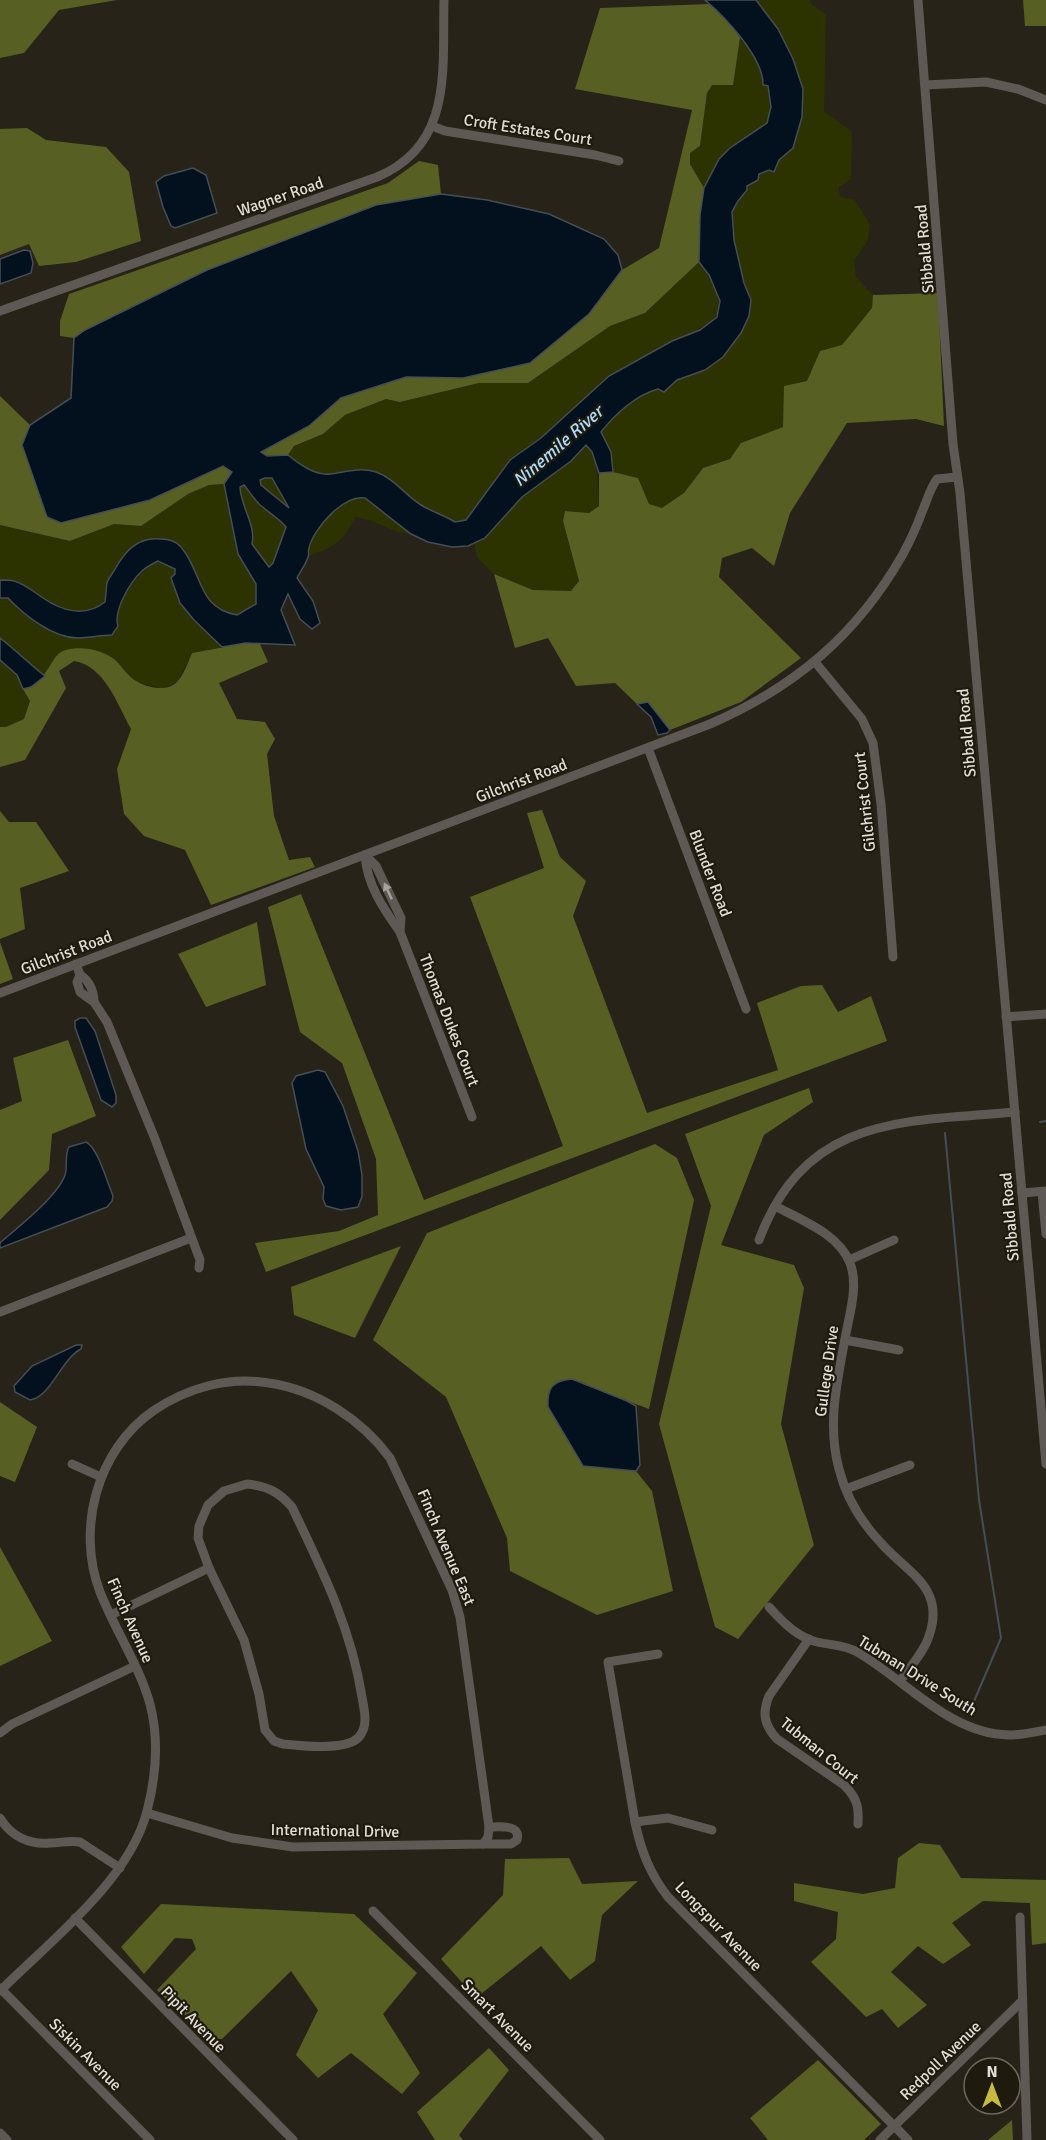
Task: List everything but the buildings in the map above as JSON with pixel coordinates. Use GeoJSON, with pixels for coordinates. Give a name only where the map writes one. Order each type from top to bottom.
{"type":"FeatureCollection","features":[{"type":"Feature","properties":{"kind":"street","name":"Wagner Road"},"geometry":{"type":"LineString","coordinates":[[0,311],[386,174],[417,151],[432,126],[441,93],[444,0]]}},
{"type":"Feature","properties":{"kind":"street","name":"Sibbald Road"},"geometry":{"type":"LineString","coordinates":[[918,0],[957,477],[1043,1409],[1046,1464]]}},
{"type":"Feature","properties":{"kind":"street"},"geometry":{"type":"LineString","coordinates":[[925,85],[986,82],[1018,89],[1046,100]]}},
{"type":"Feature","properties":{"kind":"street","name":"Croft Estates Court"},"geometry":{"type":"LineString","coordinates":[[432,126],[445,131],[595,155],[619,161]]}},
{"type":"Feature","properties":{"kind":"street","name":"Gilchrist Road"},"geometry":{"type":"LineString","coordinates":[[0,993],[648,748],[742,710],[784,685],[816,662],[842,637],[887,580],[909,541],[933,484],[937,479],[957,477]]}},
{"type":"Feature","properties":{"kind":"street","name":"Gilchrist Court"},"geometry":{"type":"LineString","coordinates":[[816,662],[862,719],[873,743],[881,804],[893,957]]}},
{"type":"Feature","properties":{"kind":"street","name":"Blunder Road"},"geometry":{"type":"LineString","coordinates":[[648,748],[746,1009]]}},
{"type":"Feature","properties":{"kind":"street","name":"Thomas Dukes Court"},"geometry":{"type":"LineString","coordinates":[[365,855],[376,866],[401,918],[400,932],[472,1117]]}},
{"type":"Feature","properties":{"kind":"street"},"geometry":{"type":"LineString","coordinates":[[76,964],[80,975],[77,982],[80,992],[94,1002],[106,1022],[155,1139],[200,1260],[199,1268]]}},
{"type":"Feature","properties":{"kind":"street"},"geometry":{"type":"LineString","coordinates":[[1006,1017],[1046,1014]]}},
{"type":"Feature","properties":{"kind":"street"},"geometry":{"type":"LineString","coordinates":[[759,1240],[767,1218],[789,1185],[804,1168],[831,1147],[861,1132],[906,1121],[1015,1112]]}},
{"type":"Feature","properties":{"kind":"street"},"geometry":{"type":"LineString","coordinates":[[1022,1193],[1044,1191],[1046,1234]]}},
{"type":"Feature","properties":{"kind":"street"},"geometry":{"type":"LineString","coordinates":[[776,1206],[830,1237],[849,1260],[894,1240]]}},
{"type":"Feature","properties":{"kind":"street"},"geometry":{"type":"LineString","coordinates":[[0,1312],[191,1238]]}},
{"type":"Feature","properties":{"kind":"street","name":"Gullege Drive"},"geometry":{"type":"LineString","coordinates":[[849,1260],[854,1284],[836,1391],[833,1432],[839,1469],[855,1509],[870,1531],[894,1557],[922,1581],[928,1590],[933,1612],[929,1637],[900,1682]]}},
{"type":"Feature","properties":{"kind":"street"},"geometry":{"type":"LineString","coordinates":[[844,1340],[899,1350]]}},
{"type":"Feature","properties":{"kind":"street","name":"Finch Avenue"},"geometry":{"type":"LineString","coordinates":[[0,1990],[108,1885],[131,1850],[147,1813],[155,1766],[153,1724],[143,1684],[100,1592],[92,1553],[92,1520],[98,1488],[116,1450],[136,1425],[164,1404],[196,1389],[228,1382],[268,1382],[310,1394],[331,1406]]}},
{"type":"Feature","properties":{"kind":"street","name":"Finch Avenue East"},"geometry":{"type":"LineString","coordinates":[[331,1406],[370,1435],[390,1458],[452,1590],[464,1635],[486,1836]]}},
{"type":"Feature","properties":{"kind":"street"},"geometry":{"type":"LineString","coordinates":[[72,1464],[102,1477]]}},
{"type":"Feature","properties":{"kind":"street"},"geometry":{"type":"LineString","coordinates":[[846,1490],[910,1465]]}},
{"type":"Feature","properties":{"kind":"street"},"geometry":{"type":"LineString","coordinates":[[258,1485],[282,1495],[292,1507],[334,1595],[345,1624],[359,1676],[365,1719],[360,1736],[348,1744],[338,1746],[283,1744],[274,1741],[268,1735],[263,1724],[259,1694],[244,1640],[208,1568],[198,1538],[199,1526],[208,1505],[224,1491],[236,1486],[258,1485]]}},
{"type":"Feature","properties":{"kind":"street"},"geometry":{"type":"LineString","coordinates":[[111,1615],[208,1568]]}},
{"type":"Feature","properties":{"kind":"street","name":"Tubman Drive South"},"geometry":{"type":"LineString","coordinates":[[769,1607],[784,1624],[809,1639],[847,1647],[955,1720],[989,1732],[1007,1735],[1046,1730]]}},
{"type":"Feature","properties":{"kind":"street","name":"Tubman Court"},"geometry":{"type":"LineString","coordinates":[[809,1639],[769,1696],[764,1718],[777,1738],[844,1785],[853,1794],[859,1806],[858,1824]]}},
{"type":"Feature","properties":{"kind":"street","name":"Longspur Avenue"},"geometry":{"type":"LineString","coordinates":[[658,1654],[608,1662],[639,1844],[647,1864],[668,1897],[908,2140]]}},
{"type":"Feature","properties":{"kind":"street"},"geometry":{"type":"LineString","coordinates":[[0,1733],[12,1724],[135,1666]]}},
{"type":"Feature","properties":{"kind":"street","name":"International Drive"},"geometry":{"type":"LineString","coordinates":[[147,1813],[232,1838],[293,1847],[486,1836]]}},
{"type":"Feature","properties":{"kind":"street"},"geometry":{"type":"LineString","coordinates":[[0,1818],[15,1835],[28,1841],[41,1844],[80,1842],[120,1868]]}},
{"type":"Feature","properties":{"kind":"street"},"geometry":{"type":"LineString","coordinates":[[635,1822],[668,1818],[712,1830]]}},
{"type":"Feature","properties":{"kind":"street","name":"Smart Avenue"},"geometry":{"type":"LineString","coordinates":[[373,1911],[600,2140]]}},
{"type":"Feature","properties":{"kind":"street"},"geometry":{"type":"LineString","coordinates":[[1020,1917],[1027,2140]]}},
{"type":"Feature","properties":{"kind":"street","name":"Pipit Avenue"},"geometry":{"type":"LineString","coordinates":[[75,1918],[293,2140]]}},
{"type":"Feature","properties":{"kind":"street","name":"Siskin Avenue"},"geometry":{"type":"LineString","coordinates":[[0,1990],[150,2140]]}},
{"type":"Feature","properties":{"kind":"street","name":"Redpoll Avenue"},"geometry":{"type":"LineString","coordinates":[[880,2140],[1022,2001]]}},
{"type":"Feature","properties":{"kind":"street"},"geometry":{"type":"LineString","coordinates":[[0,2133],[7,2140]]}},
{"type":"Feature","properties":{"kind":"green space"},"geometry":{"type":"Polygon","coordinates":[[[0,0],[117,0],[59,10],[24,53],[0,58],[0,0]]]}},
{"type":"Feature","properties":{"kind":"green space"},"geometry":{"type":"Polygon","coordinates":[[[756,0],[810,0],[811,4],[826,15],[824,111],[852,132],[851,179],[839,187],[840,197],[854,199],[870,224],[868,240],[854,261],[856,277],[873,295],[872,308],[842,345],[820,351],[783,427],[741,443],[730,459],[703,468],[684,493],[662,509],[649,504],[638,478],[613,472],[611,452],[601,431],[634,400],[658,389],[664,392],[677,380],[705,370],[723,357],[741,333],[749,316],[751,300],[744,283],[734,240],[732,212],[747,190],[747,186],[793,148],[778,29],[756,0]]]}},
{"type":"Feature","properties":{"kind":"green space"},"geometry":{"type":"Polygon","coordinates":[[[1023,0],[1046,0],[1046,26],[1025,26],[1023,0]]]}},
{"type":"Feature","properties":{"kind":"green space"},"geometry":{"type":"Polygon","coordinates":[[[710,4],[729,21],[740,38],[733,85],[712,85],[707,93],[700,146],[690,153],[690,164],[704,188],[700,215],[699,262],[645,313],[610,326],[528,383],[479,383],[400,402],[386,399],[345,415],[323,434],[294,446],[288,455],[267,456],[261,452],[309,426],[341,398],[407,377],[463,378],[589,314],[622,270],[659,248],[692,110],[575,89],[600,8],[710,4]]]}},
{"type":"Feature","properties":{"kind":"green space"},"geometry":{"type":"Polygon","coordinates":[[[740,38],[764,74],[772,107],[767,123],[730,148],[719,159],[704,188],[690,164],[690,152],[700,146],[707,93],[712,84],[733,84],[740,38]]]}},
{"type":"Feature","properties":{"kind":"green space"},"geometry":{"type":"Polygon","coordinates":[[[27,128],[46,140],[106,147],[129,172],[141,241],[76,262],[39,266],[29,244],[0,255],[0,129],[27,128]]]}},
{"type":"Feature","properties":{"kind":"green space"},"geometry":{"type":"Polygon","coordinates":[[[419,161],[438,165],[441,194],[376,205],[207,270],[85,330],[74,338],[60,336],[60,321],[69,294],[388,183],[419,161]]]}},
{"type":"Feature","properties":{"kind":"green space"},"geometry":{"type":"Polygon","coordinates":[[[699,262],[710,278],[719,303],[717,312],[711,320],[689,334],[672,341],[510,460],[466,520],[455,522],[425,507],[389,478],[376,472],[358,470],[324,474],[313,471],[288,455],[294,446],[323,434],[345,415],[386,399],[401,402],[479,383],[528,383],[610,326],[645,313],[699,262]]]}},
{"type":"Feature","properties":{"kind":"green space"},"geometry":{"type":"Polygon","coordinates":[[[938,293],[944,426],[916,419],[847,423],[790,513],[774,566],[752,548],[722,558],[719,577],[801,658],[741,702],[670,730],[648,702],[637,704],[615,683],[576,686],[548,638],[515,648],[494,574],[533,590],[571,591],[579,581],[563,521],[565,511],[589,513],[599,506],[599,473],[613,472],[638,478],[649,504],[662,508],[684,493],[703,468],[730,459],[741,443],[783,427],[784,386],[807,381],[820,351],[842,345],[872,308],[873,295],[938,293]]]}},
{"type":"Feature","properties":{"kind":"green space"},"geometry":{"type":"Polygon","coordinates":[[[0,396],[30,425],[22,445],[150,500],[223,466],[232,472],[224,484],[209,485],[188,494],[141,526],[114,524],[70,541],[0,525],[0,396]]]}},
{"type":"Feature","properties":{"kind":"green space"},"geometry":{"type":"Polygon","coordinates":[[[586,444],[596,466],[599,506],[589,513],[566,511],[563,521],[579,582],[571,591],[533,590],[494,574],[477,557],[474,543],[485,538],[522,497],[571,461],[586,444]]]}},
{"type":"Feature","properties":{"kind":"green space"},"geometry":{"type":"Polygon","coordinates":[[[272,478],[290,509],[261,485],[260,480],[272,478]]]}},
{"type":"Feature","properties":{"kind":"green space"},"geometry":{"type":"Polygon","coordinates":[[[224,484],[238,554],[256,584],[256,604],[237,615],[218,608],[207,597],[191,562],[180,545],[107,583],[105,602],[90,610],[74,611],[58,607],[18,582],[0,580],[0,525],[70,541],[114,524],[141,526],[188,494],[209,485],[224,484]]]}},
{"type":"Feature","properties":{"kind":"green space"},"geometry":{"type":"Polygon","coordinates":[[[245,485],[260,505],[286,527],[273,564],[268,567],[252,544],[252,529],[240,487],[245,485]]]}},
{"type":"Feature","properties":{"kind":"green space"},"geometry":{"type":"Polygon","coordinates":[[[357,497],[372,502],[411,534],[355,517],[342,538],[331,547],[308,556],[309,547],[318,529],[340,506],[357,497]]]}},
{"type":"Feature","properties":{"kind":"green space"},"geometry":{"type":"Polygon","coordinates":[[[158,561],[175,569],[194,620],[222,647],[192,653],[177,683],[163,689],[137,682],[110,656],[52,662],[45,676],[0,638],[0,598],[8,597],[22,612],[112,635],[118,612],[127,592],[148,568],[158,561]]]}},
{"type":"Feature","properties":{"kind":"green space"},"geometry":{"type":"Polygon","coordinates":[[[246,643],[260,644],[268,662],[219,683],[237,719],[265,722],[275,739],[267,754],[274,816],[289,860],[310,857],[315,867],[211,905],[185,850],[144,836],[124,814],[117,769],[131,729],[102,678],[85,664],[74,661],[59,671],[66,688],[25,760],[0,767],[0,727],[6,727],[24,719],[30,701],[23,689],[39,681],[60,653],[77,648],[106,654],[138,682],[163,688],[173,685],[179,679],[192,653],[246,643]]]}},
{"type":"Feature","properties":{"kind":"green space"},"geometry":{"type":"Polygon","coordinates":[[[0,660],[17,675],[30,701],[24,719],[6,727],[0,727],[0,660]]]}},
{"type":"Feature","properties":{"kind":"green space"},"geometry":{"type":"Polygon","coordinates":[[[542,810],[560,857],[586,881],[573,916],[647,1113],[778,1070],[757,1003],[801,986],[822,985],[838,1012],[871,996],[887,1041],[266,1272],[255,1243],[339,1231],[378,1215],[376,1159],[342,1063],[300,1032],[268,907],[301,894],[424,1200],[563,1146],[470,897],[544,868],[527,813],[542,810]]]}},
{"type":"Feature","properties":{"kind":"green space"},"geometry":{"type":"Polygon","coordinates":[[[0,811],[9,822],[36,822],[69,871],[20,888],[25,929],[0,939],[0,811]]]}},
{"type":"Feature","properties":{"kind":"green space"},"geometry":{"type":"Polygon","coordinates":[[[257,922],[266,985],[206,1007],[178,954],[257,922]]]}},
{"type":"Feature","properties":{"kind":"green space"},"geometry":{"type":"Polygon","coordinates":[[[0,942],[13,979],[0,984],[0,942]]]}},
{"type":"Feature","properties":{"kind":"green space"},"geometry":{"type":"Polygon","coordinates":[[[68,1040],[96,1116],[52,1134],[49,1170],[0,1220],[0,1110],[22,1101],[13,1058],[68,1040]]]}},
{"type":"Feature","properties":{"kind":"green space"},"geometry":{"type":"Polygon","coordinates":[[[809,1088],[813,1102],[764,1135],[721,1245],[794,1265],[804,1288],[781,1424],[814,1545],[738,1639],[715,1627],[659,1424],[711,1206],[685,1134],[809,1088]]]}},
{"type":"Feature","properties":{"kind":"green space"},"geometry":{"type":"Polygon","coordinates":[[[655,1144],[677,1158],[694,1200],[649,1409],[592,1388],[580,1381],[583,1466],[636,1471],[652,1491],[673,1591],[597,1615],[510,1571],[507,1538],[446,1397],[373,1340],[427,1233],[655,1144]]]}},
{"type":"Feature","properties":{"kind":"green space"},"geometry":{"type":"Polygon","coordinates":[[[401,1246],[355,1338],[294,1315],[291,1287],[401,1246]]]}},
{"type":"Feature","properties":{"kind":"green space"},"geometry":{"type":"Polygon","coordinates":[[[0,1402],[37,1427],[15,1482],[0,1476],[0,1402]]]}},
{"type":"Feature","properties":{"kind":"green space"},"geometry":{"type":"Polygon","coordinates":[[[0,1547],[52,1641],[0,1666],[0,1547]]]}},
{"type":"Feature","properties":{"kind":"green space"},"geometry":{"type":"Polygon","coordinates":[[[919,1843],[940,1845],[961,1878],[1046,1880],[1046,1943],[1032,1945],[1030,1903],[983,1901],[952,1923],[971,1945],[943,1964],[918,1946],[891,1972],[927,2005],[898,2028],[882,2009],[866,2017],[811,1962],[836,1939],[838,1912],[794,1901],[794,1883],[863,1894],[895,1888],[898,1858],[919,1843]]]}},
{"type":"Feature","properties":{"kind":"green space"},"geometry":{"type":"Polygon","coordinates":[[[569,1858],[582,1884],[638,1881],[602,1915],[595,1961],[570,1980],[541,1946],[476,1998],[441,1959],[503,1895],[505,1859],[569,1858]]]}},
{"type":"Feature","properties":{"kind":"green space"},"geometry":{"type":"Polygon","coordinates":[[[161,1904],[354,1914],[417,1973],[383,2014],[420,2073],[402,2094],[351,2053],[318,2078],[296,2055],[318,2010],[291,1971],[222,2039],[205,2039],[157,1990],[196,1949],[192,1939],[175,1938],[144,1974],[121,1947],[161,1904]]]}},
{"type":"Feature","properties":{"kind":"green space"},"geometry":{"type":"Polygon","coordinates":[[[489,2048],[509,2070],[459,2135],[463,2140],[435,2140],[417,2112],[489,2048]]]}},
{"type":"Feature","properties":{"kind":"green space"},"geometry":{"type":"Polygon","coordinates":[[[818,2060],[881,2124],[864,2140],[768,2140],[750,2118],[818,2060]]]}},
{"type":"Feature","properties":{"kind":"green space"},"geometry":{"type":"Polygon","coordinates":[[[1012,2120],[1013,2140],[988,2140],[1012,2120]]]}},
{"type":"Feature","properties":{"kind":"water","name":"Ninemile River"},"geometry":{"type":"Polygon","coordinates":[[[705,0],[756,0],[778,29],[793,59],[803,89],[802,117],[793,148],[779,160],[774,172],[769,170],[759,174],[758,180],[747,186],[747,190],[732,212],[734,240],[744,283],[751,300],[749,316],[741,333],[723,357],[705,370],[677,380],[664,392],[658,389],[642,396],[626,406],[601,432],[611,452],[613,472],[599,473],[592,452],[586,445],[571,461],[522,497],[485,538],[468,546],[452,547],[428,542],[411,534],[365,498],[348,501],[331,514],[316,532],[307,560],[297,578],[313,601],[320,623],[312,629],[300,619],[288,594],[281,610],[295,645],[246,643],[222,647],[180,603],[171,578],[175,574],[175,569],[158,561],[142,571],[132,582],[120,605],[118,626],[112,635],[68,637],[49,630],[8,598],[0,598],[0,580],[11,580],[26,586],[58,607],[74,611],[90,610],[105,602],[108,581],[127,552],[145,540],[160,539],[177,543],[181,547],[202,588],[214,605],[237,615],[256,604],[256,584],[238,554],[224,484],[232,472],[223,466],[150,500],[61,523],[47,517],[22,445],[30,425],[71,398],[74,338],[85,330],[207,270],[376,205],[441,194],[487,200],[549,214],[604,239],[618,255],[622,270],[589,314],[530,363],[463,378],[406,377],[341,398],[309,426],[261,452],[267,456],[288,455],[313,471],[324,474],[358,470],[376,472],[389,478],[421,505],[455,522],[466,520],[510,460],[541,438],[609,376],[672,341],[700,330],[717,317],[720,301],[709,275],[699,262],[700,215],[704,188],[719,159],[730,148],[767,123],[771,107],[768,86],[763,85],[762,74],[757,63],[742,39],[705,0]],[[272,478],[260,480],[261,485],[289,508],[272,478]],[[244,485],[240,487],[241,495],[252,530],[252,544],[269,567],[273,563],[286,527],[260,505],[244,485]]]}},
{"type":"Feature","properties":{"kind":"water"},"geometry":{"type":"Polygon","coordinates":[[[193,168],[206,175],[217,213],[175,228],[171,226],[163,207],[156,182],[164,176],[193,168]]]}},
{"type":"Feature","properties":{"kind":"water"},"geometry":{"type":"Polygon","coordinates":[[[24,250],[30,251],[33,263],[31,273],[0,284],[0,259],[24,250]]]}},
{"type":"Feature","properties":{"kind":"water"},"geometry":{"type":"Polygon","coordinates":[[[0,638],[45,676],[31,687],[23,689],[17,675],[0,660],[0,638]]]}},
{"type":"Feature","properties":{"kind":"water"},"geometry":{"type":"Polygon","coordinates":[[[648,702],[670,730],[667,733],[658,735],[651,717],[637,704],[648,702]]]}},
{"type":"Feature","properties":{"kind":"water"},"geometry":{"type":"Polygon","coordinates":[[[86,1018],[95,1031],[116,1095],[116,1103],[112,1107],[101,1100],[75,1027],[75,1021],[86,1018]]]}},
{"type":"Feature","properties":{"kind":"water"},"geometry":{"type":"Polygon","coordinates":[[[318,1070],[325,1072],[343,1106],[358,1151],[362,1175],[362,1196],[358,1207],[341,1210],[326,1206],[323,1199],[324,1187],[306,1149],[292,1083],[296,1076],[318,1070]]]}},
{"type":"Feature","properties":{"kind":"water"},"geometry":{"type":"Polygon","coordinates":[[[86,1142],[102,1166],[113,1196],[112,1201],[107,1207],[0,1248],[0,1243],[37,1211],[61,1183],[66,1172],[69,1147],[86,1142]]]}},
{"type":"Feature","properties":{"kind":"water"},"geometry":{"type":"Polygon","coordinates":[[[76,1345],[82,1345],[81,1349],[74,1354],[44,1392],[30,1400],[15,1392],[14,1386],[32,1366],[76,1345]]]}},
{"type":"Feature","properties":{"kind":"water"},"geometry":{"type":"Polygon","coordinates":[[[572,1379],[636,1406],[640,1465],[636,1471],[583,1466],[548,1407],[552,1387],[572,1379]]]}},
{"type":"Feature","properties":{"kind":"waterway"},"geometry":{"type":"LineString","coordinates":[[1040,1122],[1046,1121]]}},
{"type":"Feature","properties":{"kind":"waterway"},"geometry":{"type":"LineString","coordinates":[[945,1133],[979,1500],[1001,1638],[969,1713]]}}]}
